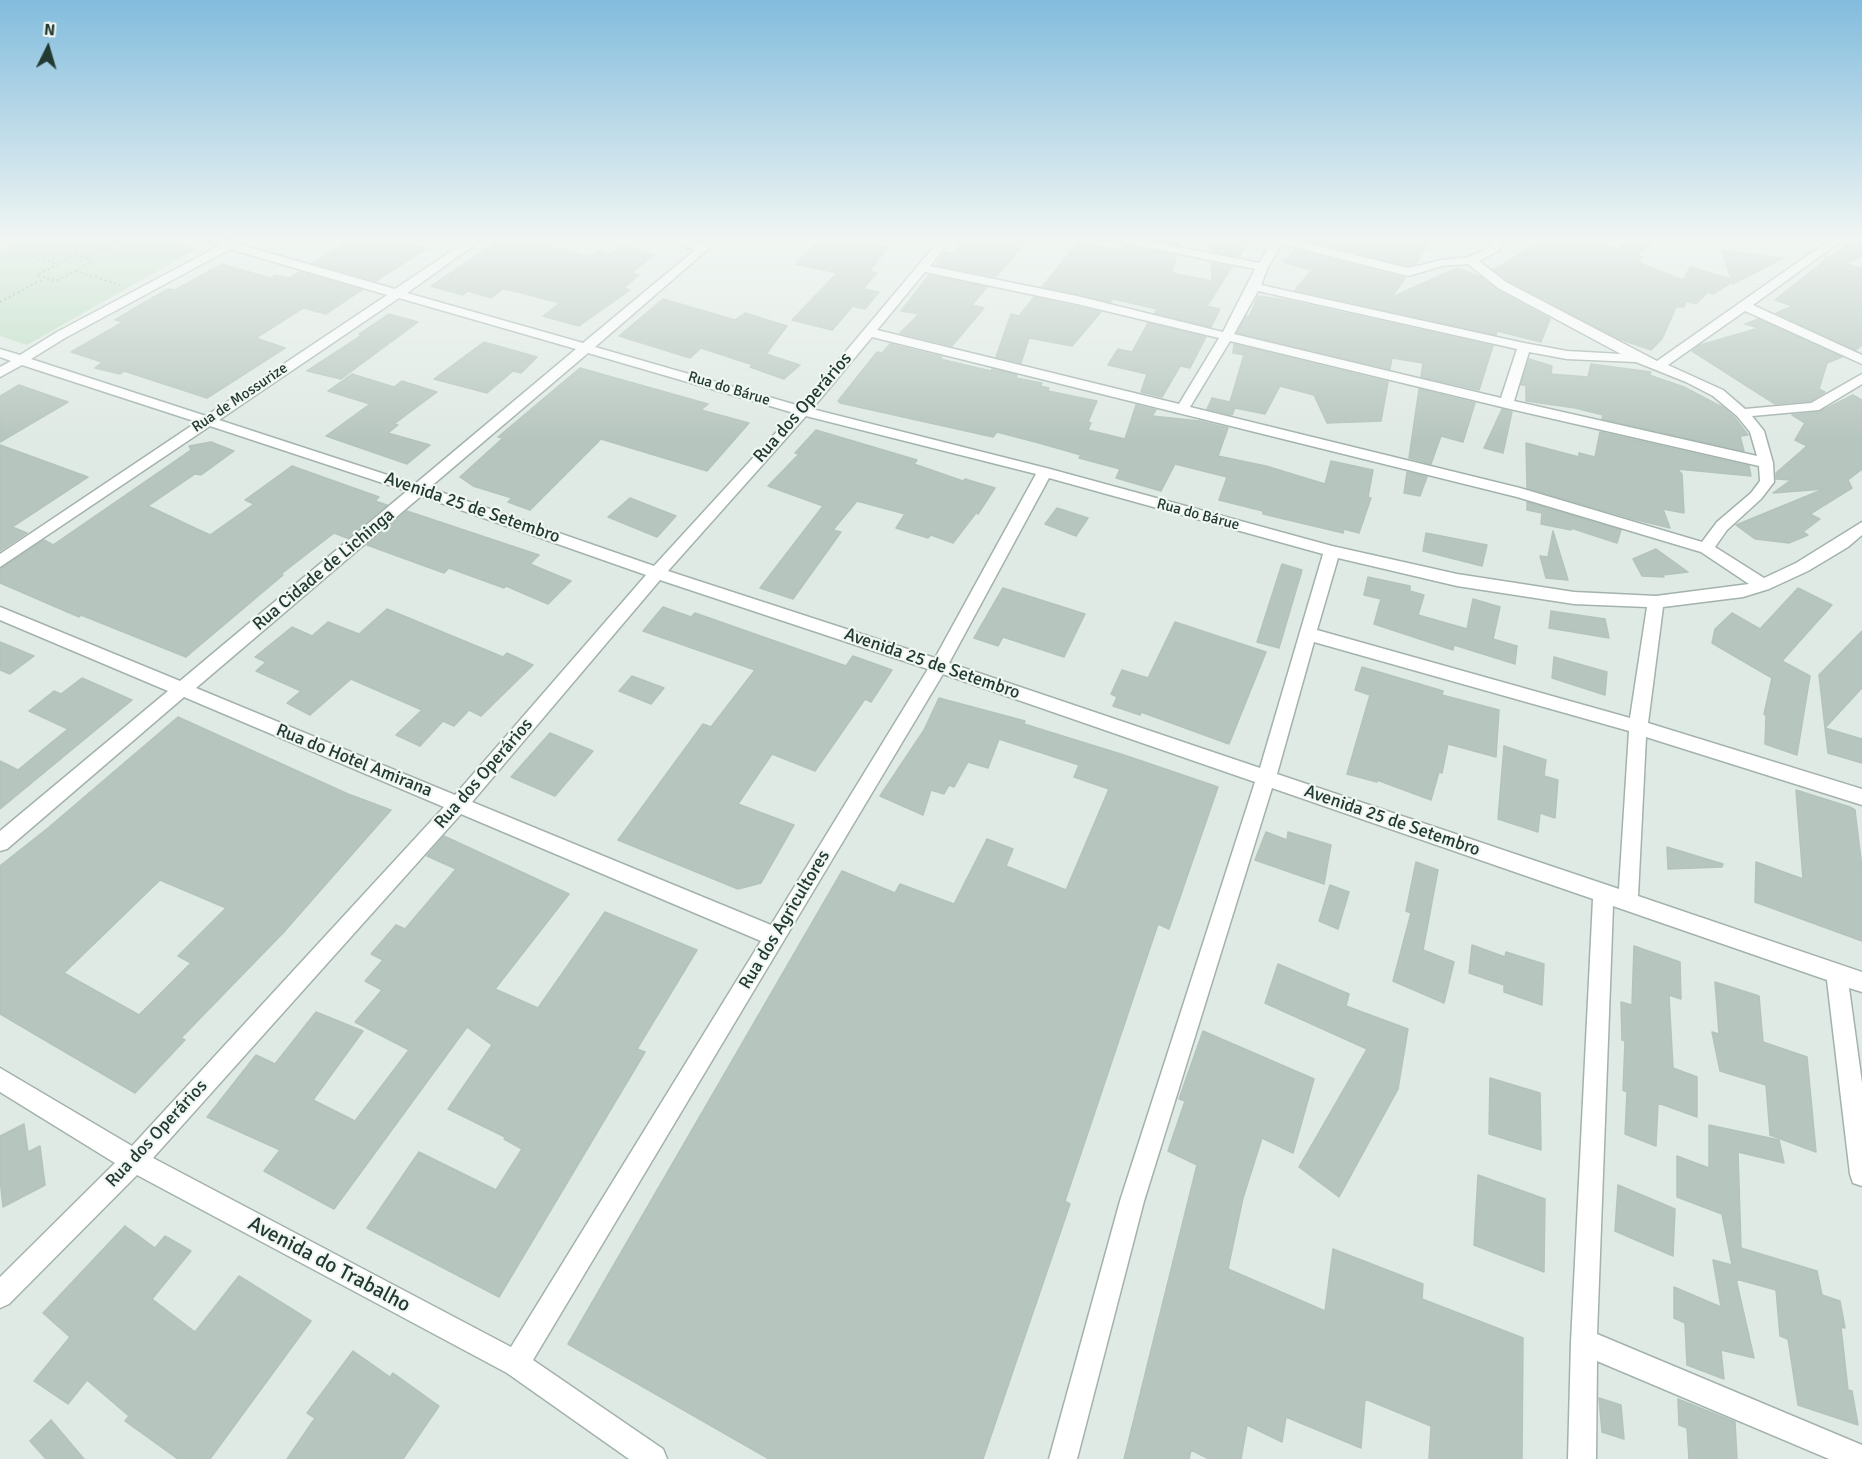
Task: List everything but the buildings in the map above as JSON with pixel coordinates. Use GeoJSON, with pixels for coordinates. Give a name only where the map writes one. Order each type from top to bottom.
{"type":"FeatureCollection","features":[{"type":"Feature","properties":{"kind":"street"},"geometry":{"type":"LineString","coordinates":[[0,373],[61,335],[121,304]]}},
{"type":"Feature","properties":{"kind":"street","name":"Rua de Mossurize"},"geometry":{"type":"LineString","coordinates":[[0,562],[380,304]]}},
{"type":"Feature","properties":{"kind":"street","name":"Rua do Bárue"},"geometry":{"type":"LineString","coordinates":[[436,304],[803,411],[1046,472],[1332,551],[1457,580],[1563,596],[1656,602],[1743,591],[1763,585],[1802,567],[1843,543],[1862,527]]}},
{"type":"Feature","properties":{"kind":"street","name":"Rua Cidade de Lichinga"},"geometry":{"type":"LineString","coordinates":[[0,843],[637,304]]}},
{"type":"Feature","properties":{"kind":"street","name":"Rua dos Operários"},"geometry":{"type":"LineString","coordinates":[[0,1295],[134,1161],[459,804],[657,573],[803,411],[891,304]]}},
{"type":"Feature","properties":{"kind":"street"},"geometry":{"type":"LineString","coordinates":[[1094,304],[1506,404],[1766,463]]}},
{"type":"Feature","properties":{"kind":"street"},"geometry":{"type":"LineString","coordinates":[[1182,410],[1245,304]]}},
{"type":"Feature","properties":{"kind":"street"},"geometry":{"type":"LineString","coordinates":[[1331,304],[1524,347],[1596,358],[1639,358]]}},
{"type":"Feature","properties":{"kind":"street"},"geometry":{"type":"LineString","coordinates":[[1538,304],[1639,358],[1660,365],[1718,393],[1742,413],[1757,430],[1766,463],[1767,482],[1756,496],[1722,526],[1706,549]]}},
{"type":"Feature","properties":{"kind":"street"},"geometry":{"type":"LineString","coordinates":[[1660,365],[1748,304]]}},
{"type":"Feature","properties":{"kind":"street"},"geometry":{"type":"LineString","coordinates":[[1745,306],[1862,360]]}},
{"type":"Feature","properties":{"kind":"street"},"geometry":{"type":"LineString","coordinates":[[868,332],[1520,493],[1706,549],[1763,585]]}},
{"type":"Feature","properties":{"kind":"street"},"geometry":{"type":"LineString","coordinates":[[1506,404],[1524,347]]}},
{"type":"Feature","properties":{"kind":"street","name":"Avenida 25 de Setembro"},"geometry":{"type":"LineString","coordinates":[[0,353],[209,419],[1862,982]]}},
{"type":"Feature","properties":{"kind":"street"},"geometry":{"type":"LineString","coordinates":[[1742,413],[1814,407],[1862,378]]}},
{"type":"Feature","properties":{"kind":"street","name":"Rua dos Agricultores"},"geometry":{"type":"LineString","coordinates":[[516,1364],[939,666],[1046,472]]}},
{"type":"Feature","properties":{"kind":"street"},"geometry":{"type":"LineString","coordinates":[[1843,543],[1862,548]]}},
{"type":"Feature","properties":{"kind":"street"},"geometry":{"type":"LineString","coordinates":[[1063,1459],[1084,1370],[1132,1201],[1266,778],[1332,551]]}},
{"type":"Feature","properties":{"kind":"street"},"geometry":{"type":"LineString","coordinates":[[1629,901],[1638,727],[1656,602]]}},
{"type":"Feature","properties":{"kind":"street","name":"Rua do Hotel Amirana"},"geometry":{"type":"LineString","coordinates":[[0,613],[775,937]]}},
{"type":"Feature","properties":{"kind":"street"},"geometry":{"type":"LineString","coordinates":[[1308,634],[1638,727],[1862,797]]}},
{"type":"Feature","properties":{"kind":"street"},"geometry":{"type":"LineString","coordinates":[[1582,1459],[1584,1342],[1603,893]]}},
{"type":"Feature","properties":{"kind":"street"},"geometry":{"type":"LineString","coordinates":[[1837,974],[1862,1174]]}},
{"type":"Feature","properties":{"kind":"street","name":"Avenida do Trabalho"},"geometry":{"type":"LineString","coordinates":[[0,1079],[134,1161],[516,1364],[653,1459]]}},
{"type":"Feature","properties":{"kind":"street"},"geometry":{"type":"LineString","coordinates":[[1584,1342],[1862,1459]]}},
{"type":"Feature","properties":{"kind":"green space"},"geometry":{"type":"Polygon","coordinates":[[[0,304],[99,304],[27,345],[0,336],[0,304]]]}}]}
